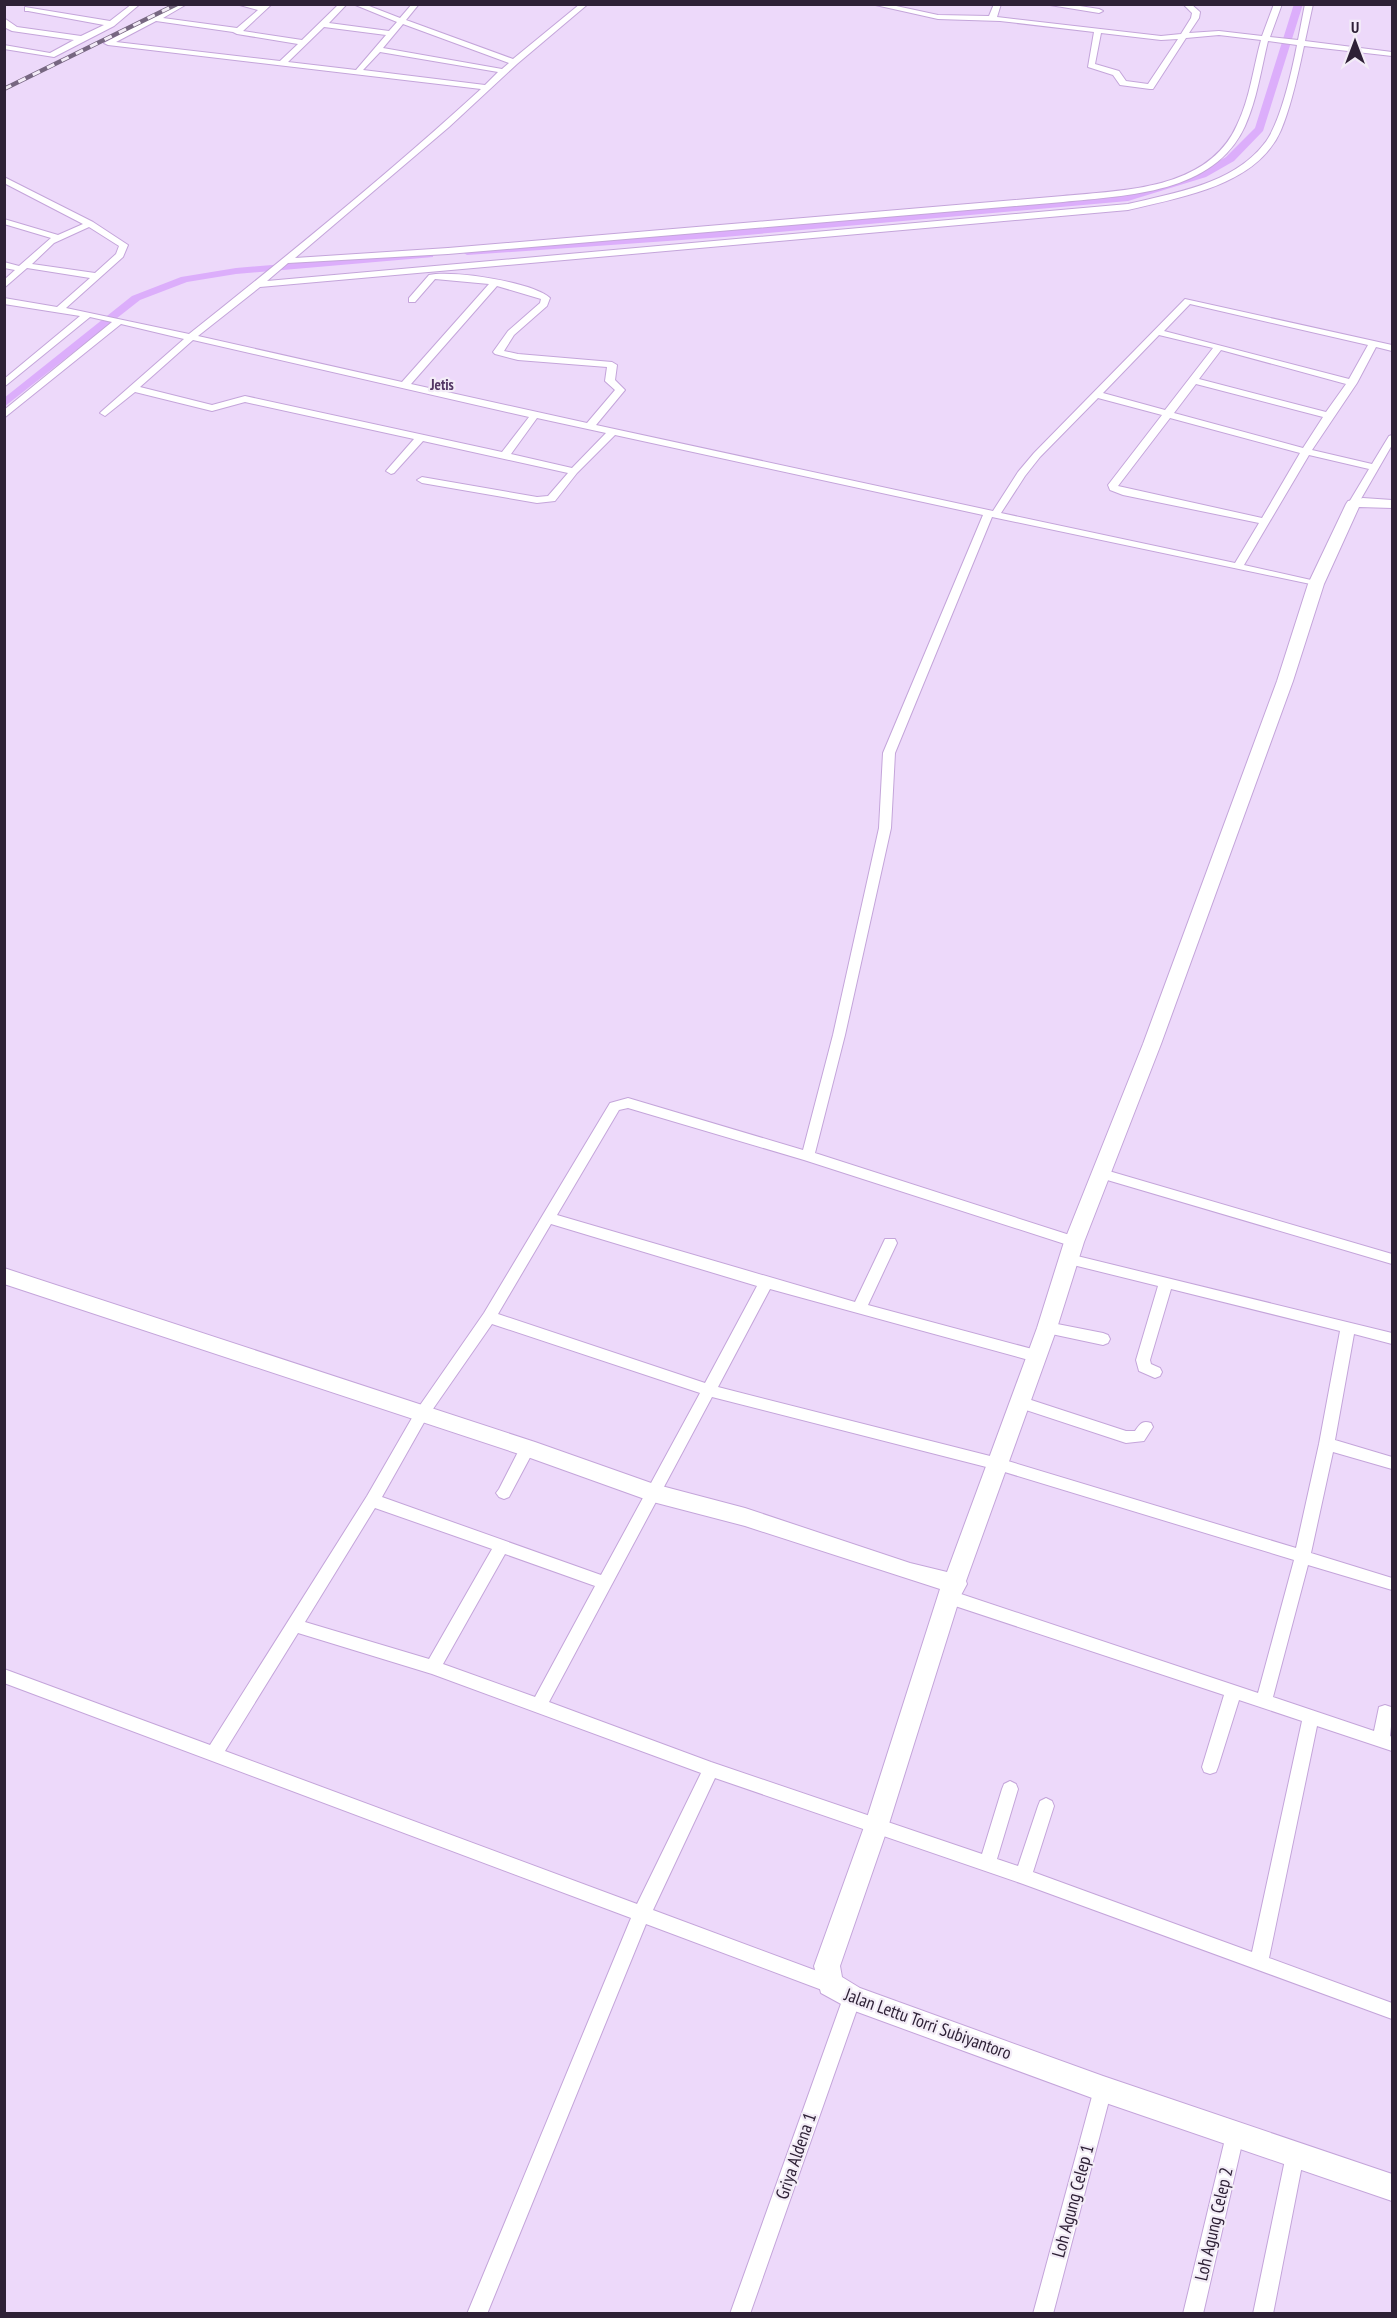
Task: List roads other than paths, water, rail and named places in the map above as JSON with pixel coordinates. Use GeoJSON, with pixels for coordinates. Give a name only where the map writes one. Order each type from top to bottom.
{"type":"FeatureCollection","features":[{"type":"Feature","properties":{"kind":"main road"},"geometry":{"type":"LineString","coordinates":[[1353,504],[1363,502],[1392,504]]}},
{"type":"Feature","properties":{"kind":"main road","name":"Jalan Lettu Torri Subiyantoro"},"geometry":{"type":"LineString","coordinates":[[1353,504],[1316,584],[1264,738],[1102,1174],[1071,1251],[1047,1328],[952,1590],[876,1827],[827,1966],[830,1984],[836,1990],[852,1998],[1103,2089],[1392,2187]]}},
{"type":"Feature","properties":{"kind":"main road"},"geometry":{"type":"LineString","coordinates":[[4,1276],[527,1448],[653,1493],[745,1517],[899,1569],[952,1590]]}},
{"type":"Feature","properties":{"kind":"street"},"geometry":{"type":"LineString","coordinates":[[4,47],[51,55],[111,24],[137,4]]}},
{"type":"Feature","properties":{"kind":"street"},"geometry":{"type":"LineString","coordinates":[[184,4],[108,43],[486,87]]}},
{"type":"Feature","properties":{"kind":"street"},"geometry":{"type":"LineString","coordinates":[[239,4],[266,7]]}},
{"type":"Feature","properties":{"kind":"street"},"geometry":{"type":"LineString","coordinates":[[281,64],[344,4]]}},
{"type":"Feature","properties":{"kind":"street"},"geometry":{"type":"LineString","coordinates":[[356,4],[514,62]]}},
{"type":"Feature","properties":{"kind":"street"},"geometry":{"type":"LineString","coordinates":[[358,72],[416,4]]}},
{"type":"Feature","properties":{"kind":"street"},"geometry":{"type":"LineString","coordinates":[[105,413],[190,338],[283,263],[503,71],[585,4]]}},
{"type":"Feature","properties":{"kind":"street"},"geometry":{"type":"LineString","coordinates":[[924,15],[933,4]]}},
{"type":"Feature","properties":{"kind":"street"},"geometry":{"type":"LineString","coordinates":[[992,19],[998,4]]}},
{"type":"Feature","properties":{"kind":"street"},"geometry":{"type":"LineString","coordinates":[[1098,30],[1091,65],[1116,72],[1123,83],[1143,87],[1152,86],[1197,15],[1194,9],[1186,4]]}},
{"type":"Feature","properties":{"kind":"street"},"geometry":{"type":"LineString","coordinates":[[283,263],[1063,199],[1134,191],[1174,181],[1198,172],[1224,153],[1240,126],[1270,40],[1278,4]]}},
{"type":"Feature","properties":{"kind":"street"},"geometry":{"type":"LineString","coordinates":[[262,280],[1128,207],[1186,193],[1229,177],[1253,160],[1274,137],[1309,4]]}},
{"type":"Feature","properties":{"kind":"street"},"geometry":{"type":"LineString","coordinates":[[876,5],[924,15],[1045,24],[1161,38],[1219,33],[1392,54]]}},
{"type":"Feature","properties":{"kind":"street"},"geometry":{"type":"LineString","coordinates":[[1045,24],[1054,5],[1099,10]]}},
{"type":"Feature","properties":{"kind":"street"},"geometry":{"type":"LineString","coordinates":[[8,22],[30,7],[111,24]]}},
{"type":"Feature","properties":{"kind":"street"},"geometry":{"type":"LineString","coordinates":[[237,30],[266,7]]}},
{"type":"Feature","properties":{"kind":"street"},"geometry":{"type":"LineString","coordinates":[[156,19],[302,42]]}},
{"type":"Feature","properties":{"kind":"street"},"geometry":{"type":"LineString","coordinates":[[8,22],[36,33],[84,39]]}},
{"type":"Feature","properties":{"kind":"street"},"geometry":{"type":"LineString","coordinates":[[321,24],[391,33]]}},
{"type":"Feature","properties":{"kind":"street"},"geometry":{"type":"LineString","coordinates":[[378,49],[503,71]]}},
{"type":"Feature","properties":{"kind":"street"},"geometry":{"type":"LineString","coordinates":[[4,179],[90,224],[124,246],[120,255],[59,310]]}},
{"type":"Feature","properties":{"kind":"street"},"geometry":{"type":"LineString","coordinates":[[927,210],[934,224]]}},
{"type":"Feature","properties":{"kind":"street"},"geometry":{"type":"LineString","coordinates":[[4,221],[57,237]]}},
{"type":"Feature","properties":{"kind":"street"},"geometry":{"type":"LineString","coordinates":[[4,285],[57,237],[90,224]]}},
{"type":"Feature","properties":{"kind":"street"},"geometry":{"type":"LineString","coordinates":[[4,265],[96,276]]}},
{"type":"Feature","properties":{"kind":"street"},"geometry":{"type":"LineString","coordinates":[[425,268],[432,277]]}},
{"type":"Feature","properties":{"kind":"street"},"geometry":{"type":"LineString","coordinates":[[412,300],[432,277],[459,276],[542,295],[546,301],[511,333],[499,353],[518,357],[613,366],[610,381],[620,390],[589,427]]}},
{"type":"Feature","properties":{"kind":"street"},"geometry":{"type":"LineString","coordinates":[[404,386],[494,284]]}},
{"type":"Feature","properties":{"kind":"street"},"geometry":{"type":"LineString","coordinates":[[4,301],[90,314],[589,427],[1316,584]]}},
{"type":"Feature","properties":{"kind":"street"},"geometry":{"type":"LineString","coordinates":[[808,1156],[839,1035],[885,828],[889,753],[992,514],[1021,474],[1095,394],[1188,301],[1392,348]]}},
{"type":"Feature","properties":{"kind":"street"},"geometry":{"type":"LineString","coordinates":[[4,384],[90,314]]}},
{"type":"Feature","properties":{"kind":"street"},"geometry":{"type":"LineString","coordinates":[[4,415],[117,321]]}},
{"type":"Feature","properties":{"kind":"street"},"geometry":{"type":"LineString","coordinates":[[1157,333],[1219,347],[1352,384]]}},
{"type":"Feature","properties":{"kind":"street"},"geometry":{"type":"LineString","coordinates":[[1238,566],[1306,452],[1352,384],[1373,344]]}},
{"type":"Feature","properties":{"kind":"street"},"geometry":{"type":"LineString","coordinates":[[1219,347],[1192,380],[1169,414],[1114,481],[1113,488],[1266,522]]}},
{"type":"Feature","properties":{"kind":"street"},"geometry":{"type":"LineString","coordinates":[[1192,380],[1329,416]]}},
{"type":"Feature","properties":{"kind":"street"},"geometry":{"type":"LineString","coordinates":[[132,388],[212,408],[222,408],[236,400],[245,399],[574,471]]}},
{"type":"Feature","properties":{"kind":"street"},"geometry":{"type":"LineString","coordinates":[[1095,394],[1306,452],[1374,467]]}},
{"type":"Feature","properties":{"kind":"street"},"geometry":{"type":"LineString","coordinates":[[504,457],[535,415]]}},
{"type":"Feature","properties":{"kind":"street"},"geometry":{"type":"LineString","coordinates":[[422,480],[542,501],[551,499],[574,471],[613,432]]}},
{"type":"Feature","properties":{"kind":"street"},"geometry":{"type":"LineString","coordinates":[[391,471],[421,437]]}},
{"type":"Feature","properties":{"kind":"street"},"geometry":{"type":"LineString","coordinates":[[1353,504],[1392,438]]}},
{"type":"Feature","properties":{"kind":"street"},"geometry":{"type":"LineString","coordinates":[[214,1753],[372,1500],[422,1415],[489,1317],[610,1110],[621,1104],[628,1103],[808,1156],[1166,1284],[1392,1338]]}},
{"type":"Feature","properties":{"kind":"street"},"geometry":{"type":"LineString","coordinates":[[1102,1174],[1392,1259]]}},
{"type":"Feature","properties":{"kind":"street"},"geometry":{"type":"LineString","coordinates":[[548,1218],[766,1283],[1036,1356]]}},
{"type":"Feature","properties":{"kind":"street"},"geometry":{"type":"LineString","coordinates":[[859,1308],[890,1243]]}},
{"type":"Feature","properties":{"kind":"street"},"geometry":{"type":"LineString","coordinates":[[539,1706],[766,1283]]}},
{"type":"Feature","properties":{"kind":"street"},"geometry":{"type":"LineString","coordinates":[[1155,1372],[1144,1367],[1143,1360],[1166,1284]]}},
{"type":"Feature","properties":{"kind":"street"},"geometry":{"type":"LineString","coordinates":[[489,1317],[708,1390],[998,1464],[1392,1584]]}},
{"type":"Feature","properties":{"kind":"street"},"geometry":{"type":"LineString","coordinates":[[1264,1702],[1302,1558],[1327,1444],[1348,1327]]}},
{"type":"Feature","properties":{"kind":"street"},"geometry":{"type":"LineString","coordinates":[[1047,1328],[1103,1339]]}},
{"type":"Feature","properties":{"kind":"street"},"geometry":{"type":"LineString","coordinates":[[1019,1402],[1126,1437],[1139,1437],[1146,1427]]}},
{"type":"Feature","properties":{"kind":"street"},"geometry":{"type":"LineString","coordinates":[[1327,1444],[1392,1462]]}},
{"type":"Feature","properties":{"kind":"street"},"geometry":{"type":"LineString","coordinates":[[504,1493],[527,1448]]}},
{"type":"Feature","properties":{"kind":"street"},"geometry":{"type":"LineString","coordinates":[[372,1500],[604,1583]]}},
{"type":"Feature","properties":{"kind":"street"},"geometry":{"type":"LineString","coordinates":[[433,1667],[502,1546]]}},
{"type":"Feature","properties":{"kind":"street"},"geometry":{"type":"LineString","coordinates":[[952,1590],[1233,1692],[1387,1743],[1385,1712]]}},
{"type":"Feature","properties":{"kind":"street"},"geometry":{"type":"LineString","coordinates":[[293,1624],[433,1667],[711,1769],[1023,1876],[1392,2011]]}},
{"type":"Feature","properties":{"kind":"street"},"geometry":{"type":"LineString","coordinates":[[4,1676],[830,1984]]}},
{"type":"Feature","properties":{"kind":"street"},"geometry":{"type":"LineString","coordinates":[[1210,1767],[1233,1692]]}},
{"type":"Feature","properties":{"kind":"street"},"geometry":{"type":"LineString","coordinates":[[1258,1962],[1311,1718]]}},
{"type":"Feature","properties":{"kind":"street"},"geometry":{"type":"LineString","coordinates":[[477,2313],[641,1915],[711,1769]]}},
{"type":"Feature","properties":{"kind":"street"},"geometry":{"type":"LineString","coordinates":[[987,1864],[1010,1789]]}},
{"type":"Feature","properties":{"kind":"street"},"geometry":{"type":"LineString","coordinates":[[1023,1876],[1046,1806]]}},
{"type":"Feature","properties":{"kind":"street","name":"Griya Aldena 1"},"geometry":{"type":"LineString","coordinates":[[740,2313],[852,1998]]}},
{"type":"Feature","properties":{"kind":"street","name":"Loh Agung Celep 1"},"geometry":{"type":"LineString","coordinates":[[1043,2313],[1103,2089]]}},
{"type":"Feature","properties":{"kind":"street","name":"Loh Agung Celep 2"},"geometry":{"type":"LineString","coordinates":[[1193,2313],[1235,2135]]}},
{"type":"Feature","properties":{"kind":"street"},"geometry":{"type":"LineString","coordinates":[[1263,2313],[1294,2155]]}},
{"type":"Feature","properties":{"kind":"waterway"},"geometry":{"type":"LineString","coordinates":[[467,252],[724,234],[1128,198],[1182,183],[1230,159],[1260,129],[1299,4]]}},
{"type":"Feature","properties":{"kind":"waterway"},"geometry":{"type":"LineString","coordinates":[[4,404],[136,298],[185,279],[236,271],[429,255]]}},
{"type":"Feature","properties":{"kind":"railway"},"geometry":{"type":"LineString","coordinates":[[4,89],[177,4]]}},
{"type":"Feature","properties":{"kind":"district","name":"Jetis"},"geometry":{"type":"Point","coordinates":[442,385]}}]}
